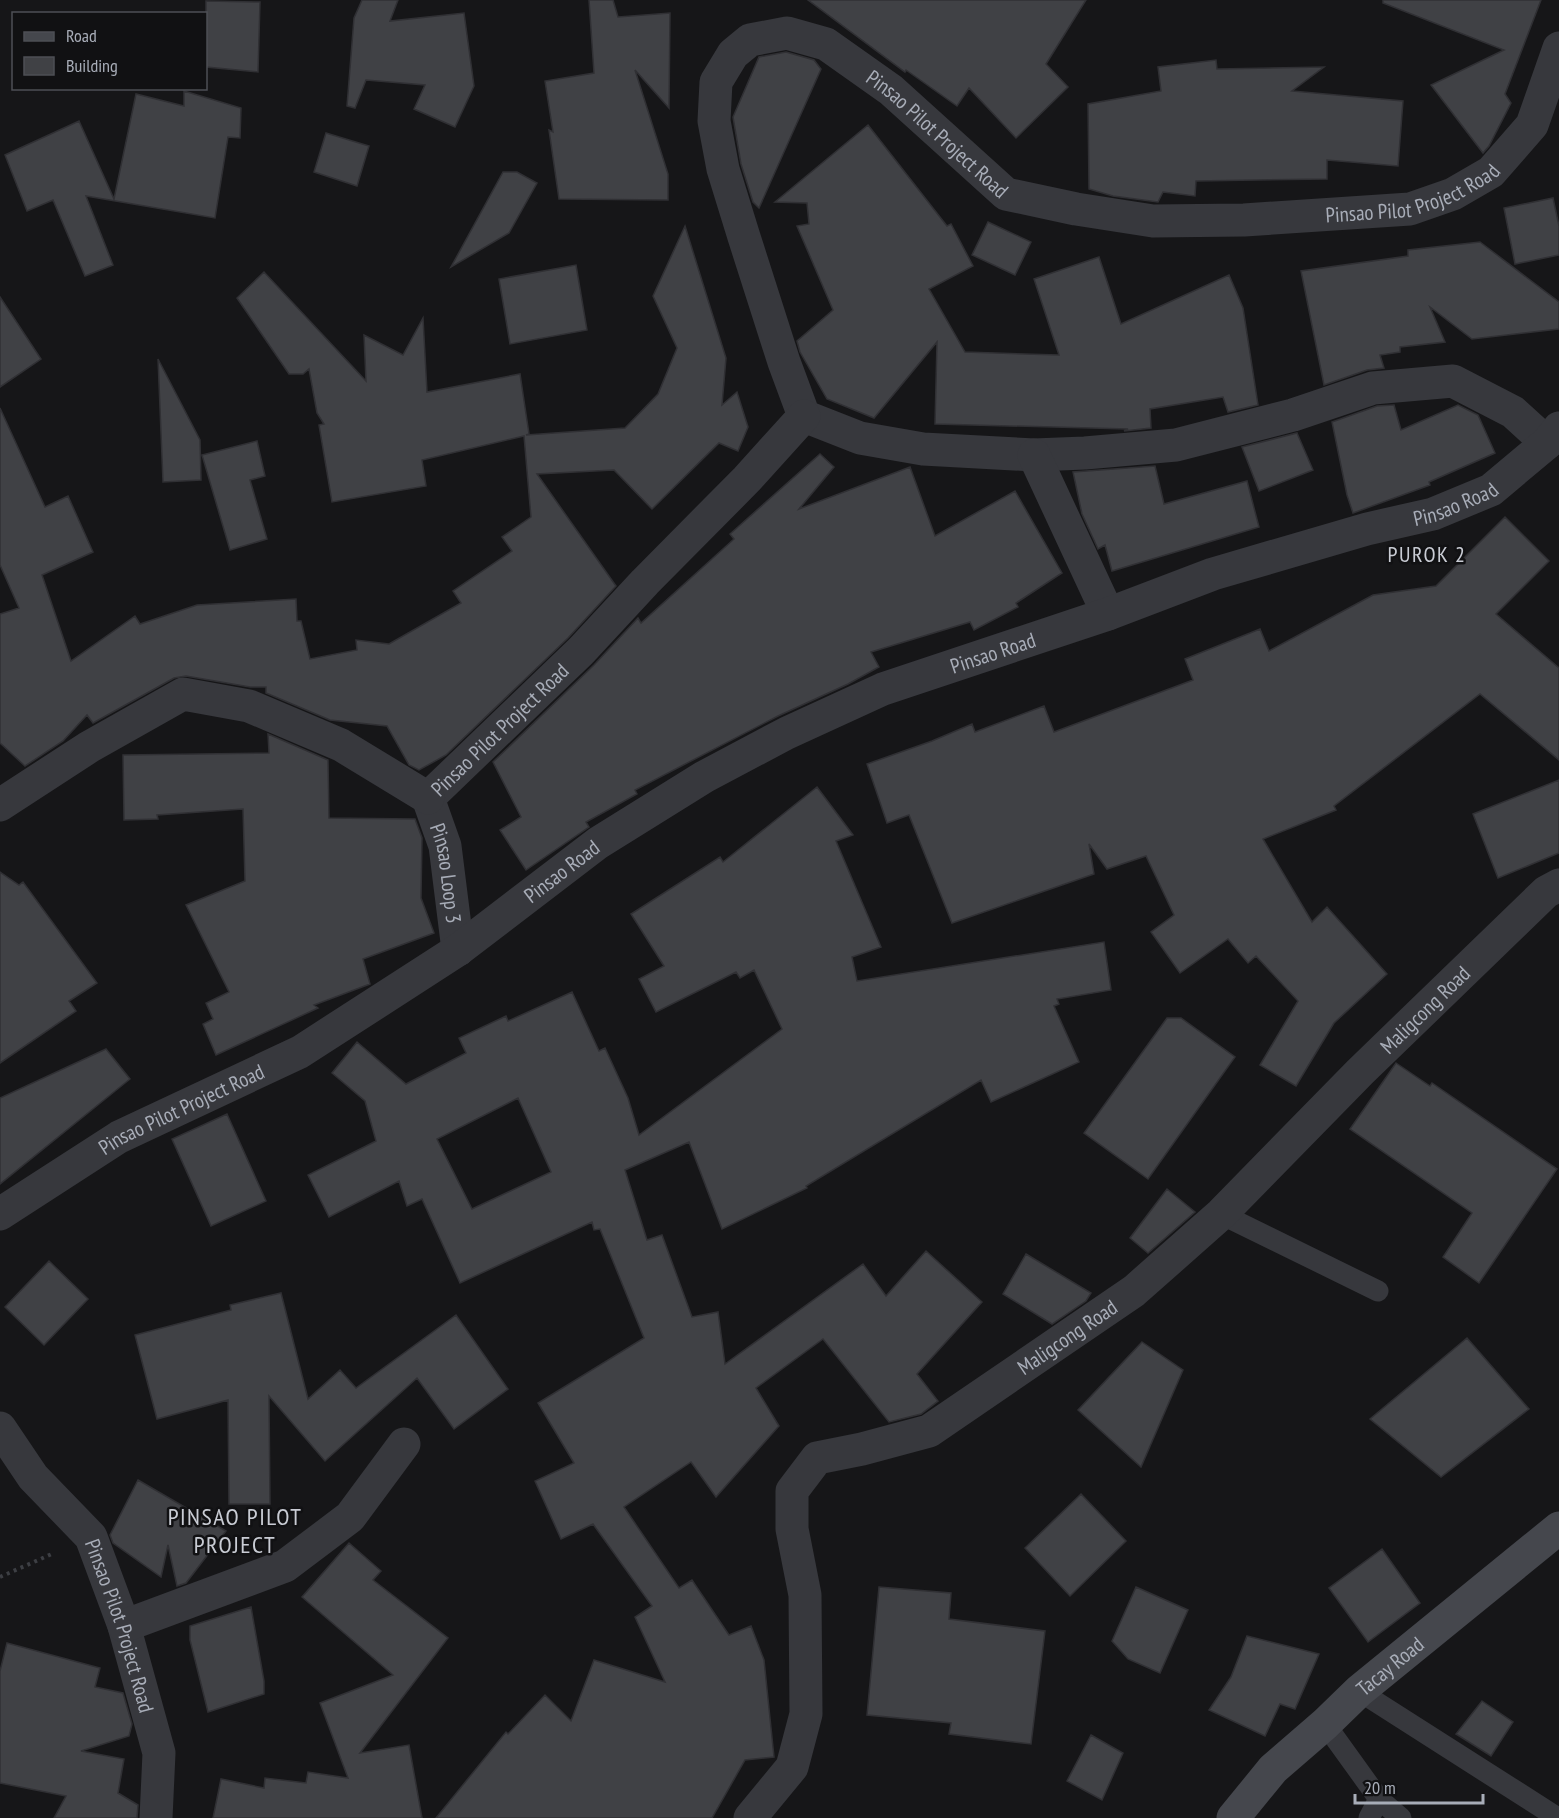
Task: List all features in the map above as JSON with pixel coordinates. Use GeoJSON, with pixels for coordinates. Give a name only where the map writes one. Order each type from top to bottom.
{"type":"FeatureCollection","features":[{"type":"Feature","properties":{"kind":"main road","name":"Tacay Road"},"geometry":{"type":"LineString","coordinates":[[1233,1818],[1273,1769],[1359,1691],[1559,1528]]}},
{"type":"Feature","properties":{"kind":"street","name":"Pinsao Pilot Project Road"},"geometry":{"type":"LineString","coordinates":[[0,805],[90,747],[183,694],[249,706],[331,741],[428,798],[580,651],[747,479],[804,416],[784,362],[723,169],[714,121],[716,82],[733,54],[750,40],[786,33],[826,44],[891,90],[1006,194],[1076,209],[1153,220],[1244,220],[1410,209],[1453,194],[1491,172],[1532,125],[1559,48]]}},
{"type":"Feature","properties":{"kind":"street"},"geometry":{"type":"LineString","coordinates":[[804,416],[860,438],[923,449],[1034,455],[1085,453],[1176,445],[1293,416],[1373,388],[1453,381],[1553,436]]}},
{"type":"Feature","properties":{"kind":"street","name":"Pinsao Road"},"geometry":{"type":"LineString","coordinates":[[458,950],[598,843],[704,777],[787,733],[883,689],[1108,614],[1235,568],[1367,529],[1433,514],[1491,490],[1553,436]]}},
{"type":"Feature","properties":{"kind":"street"},"geometry":{"type":"LineString","coordinates":[[1034,455],[1108,614]]}},
{"type":"Feature","properties":{"kind":"street","name":"Pinsao Loop 3"},"geometry":{"type":"LineString","coordinates":[[428,798],[445,846],[458,950]]}},
{"type":"Feature","properties":{"kind":"street","name":"Maligcong Road"},"geometry":{"type":"LineString","coordinates":[[750,1818],[792,1767],[806,1714],[805,1595],[792,1530],[792,1491],[817,1458],[929,1431],[1134,1291],[1221,1214],[1369,1064],[1546,892],[1559,885]]}},
{"type":"Feature","properties":{"kind":"street","name":"Pinsao Pilot Project Road"},"geometry":{"type":"LineString","coordinates":[[0,1214],[119,1137],[300,1052],[458,950]]}},
{"type":"Feature","properties":{"kind":"street","name":"Pinsao Pilot Project Road"},"geometry":{"type":"LineString","coordinates":[[0,1428],[33,1477],[91,1537],[124,1626],[159,1753],[156,1818]]}},
{"type":"Feature","properties":{"kind":"street"},"geometry":{"type":"LineString","coordinates":[[124,1626],[285,1566],[350,1517],[404,1444]]}},
{"type":"Feature","properties":{"kind":"lane"},"geometry":{"type":"LineString","coordinates":[[1221,1214],[1378,1291]]}},
{"type":"Feature","properties":{"kind":"lane"},"geometry":{"type":"LineString","coordinates":[[1359,1691],[1558,1818]]}},
{"type":"Feature","properties":{"kind":"lane"},"geometry":{"type":"LineString","coordinates":[[1325,1724],[1379,1799],[1401,1818]]}},
{"type":"Feature","properties":{"kind":"lane"},"geometry":{"type":"LineString","coordinates":[[1369,1818],[1379,1799]]}},
{"type":"Feature","properties":{"kind":"path"},"geometry":{"type":"LineString","coordinates":[[0,1577],[91,1537]]}},
{"type":"Feature","properties":{"kind":"building"},"geometry":{"type":"Polygon","coordinates":[[[362,0],[398,0],[390,21],[464,13],[474,86],[455,127],[414,109],[425,85],[366,80],[355,108],[347,106],[354,18],[362,0]]]}},
{"type":"Feature","properties":{"kind":"building"},"geometry":{"type":"Polygon","coordinates":[[[589,0],[613,0],[618,17],[670,13],[669,108],[635,70],[668,174],[668,200],[559,199],[549,130],[553,132],[545,81],[594,73],[589,0]]]}},
{"type":"Feature","properties":{"kind":"building"},"geometry":{"type":"Polygon","coordinates":[[[808,0],[1086,0],[1046,64],[1068,87],[1016,138],[969,88],[957,106],[906,70],[905,72],[808,0]]]}},
{"type":"Feature","properties":{"kind":"building"},"geometry":{"type":"Polygon","coordinates":[[[1383,0],[1541,0],[1505,94],[1511,103],[1489,146],[1483,153],[1431,85],[1504,50],[1383,3],[1383,0]]]}},
{"type":"Feature","properties":{"kind":"building"},"geometry":{"type":"Polygon","coordinates":[[[206,1],[260,2],[258,72],[207,67],[206,1]]]}},
{"type":"Feature","properties":{"kind":"building"},"geometry":{"type":"Polygon","coordinates":[[[786,52],[814,60],[821,69],[759,208],[753,202],[741,164],[733,117],[759,57],[786,52]]]}},
{"type":"Feature","properties":{"kind":"building"},"geometry":{"type":"Polygon","coordinates":[[[1216,60],[1217,69],[1324,67],[1292,91],[1403,101],[1398,166],[1327,160],[1327,179],[1196,181],[1195,196],[1163,192],[1158,202],[1113,196],[1089,189],[1088,104],[1161,91],[1158,67],[1216,60]]]}},
{"type":"Feature","properties":{"kind":"building"},"geometry":{"type":"Polygon","coordinates":[[[184,91],[241,108],[240,138],[228,137],[215,218],[86,196],[113,265],[85,276],[53,200],[27,211],[5,155],[79,121],[114,199],[136,94],[184,106],[184,91]]]}},
{"type":"Feature","properties":{"kind":"building"},"geometry":{"type":"Polygon","coordinates":[[[868,125],[947,226],[951,224],[973,266],[929,289],[965,352],[1059,355],[1034,279],[1099,257],[1121,324],[1229,275],[1243,308],[1258,405],[1228,412],[1223,397],[1150,409],[1151,428],[1124,431],[1128,429],[935,424],[937,342],[874,418],[827,399],[800,352],[797,341],[833,310],[797,226],[809,224],[807,203],[775,202],[868,125]]]}},
{"type":"Feature","properties":{"kind":"building"},"geometry":{"type":"Polygon","coordinates":[[[326,133],[369,146],[357,186],[314,172],[326,133]]]}},
{"type":"Feature","properties":{"kind":"building"},"geometry":{"type":"Polygon","coordinates":[[[503,172],[517,172],[537,183],[509,233],[451,267],[503,172]]]}},
{"type":"Feature","properties":{"kind":"building"},"geometry":{"type":"Polygon","coordinates":[[[1553,198],[1559,226],[1559,255],[1515,264],[1504,208],[1553,198]]]}},
{"type":"Feature","properties":{"kind":"building"},"geometry":{"type":"Polygon","coordinates":[[[988,222],[1031,242],[1015,275],[972,255],[988,222]]]}},
{"type":"Feature","properties":{"kind":"building"},"geometry":{"type":"Polygon","coordinates":[[[685,226],[726,358],[722,405],[737,392],[748,427],[738,451],[719,443],[652,509],[614,470],[537,474],[616,586],[568,638],[446,755],[419,770],[409,765],[387,726],[330,720],[266,693],[266,687],[250,687],[186,676],[174,678],[93,723],[87,715],[63,741],[25,766],[0,743],[0,614],[19,608],[0,565],[0,408],[45,507],[68,496],[93,552],[42,575],[71,661],[135,616],[140,624],[197,605],[296,599],[297,621],[301,621],[310,659],[357,650],[356,640],[389,644],[461,603],[453,591],[512,551],[502,537],[531,517],[524,436],[422,460],[426,486],[332,502],[319,425],[324,424],[317,413],[309,369],[303,374],[289,374],[237,298],[264,272],[366,381],[364,335],[403,355],[423,318],[427,392],[520,374],[529,434],[526,435],[625,428],[658,394],[677,348],[653,296],[685,226]]]}},
{"type":"Feature","properties":{"kind":"building"},"geometry":{"type":"Polygon","coordinates":[[[1480,242],[1559,302],[1559,329],[1472,339],[1430,307],[1445,342],[1400,347],[1400,352],[1380,355],[1384,368],[1367,370],[1324,385],[1301,271],[1408,256],[1408,250],[1480,242]]]}},
{"type":"Feature","properties":{"kind":"building"},"geometry":{"type":"Polygon","coordinates":[[[576,265],[587,330],[510,344],[499,279],[576,265]]]}},
{"type":"Feature","properties":{"kind":"building"},"geometry":{"type":"Polygon","coordinates":[[[0,297],[41,359],[0,387],[0,297]]]}},
{"type":"Feature","properties":{"kind":"building"},"geometry":{"type":"Polygon","coordinates":[[[158,359],[200,440],[201,480],[163,482],[158,359]]]}},
{"type":"Feature","properties":{"kind":"building"},"geometry":{"type":"Polygon","coordinates":[[[1394,405],[1401,430],[1458,405],[1478,415],[1495,453],[1429,482],[1430,485],[1353,513],[1332,422],[1377,406],[1394,405]]]}},
{"type":"Feature","properties":{"kind":"building"},"geometry":{"type":"Polygon","coordinates":[[[1297,433],[1313,470],[1259,491],[1242,447],[1297,433]]]}},
{"type":"Feature","properties":{"kind":"building"},"geometry":{"type":"Polygon","coordinates":[[[257,441],[265,476],[250,480],[267,539],[230,550],[202,455],[257,441]]]}},
{"type":"Feature","properties":{"kind":"building"},"geometry":{"type":"Polygon","coordinates":[[[820,454],[834,467],[799,509],[910,467],[935,536],[1015,491],[1062,573],[1016,603],[1018,607],[974,630],[970,622],[871,652],[879,667],[635,790],[637,794],[586,822],[589,827],[526,870],[500,830],[521,817],[493,762],[594,665],[638,618],[641,623],[734,539],[730,534],[820,454]]]}},
{"type":"Feature","properties":{"kind":"building"},"geometry":{"type":"Polygon","coordinates":[[[1155,466],[1164,504],[1247,481],[1259,527],[1112,571],[1105,545],[1098,549],[1082,514],[1073,472],[1155,466]]]}},
{"type":"Feature","properties":{"kind":"building"},"geometry":{"type":"Polygon","coordinates":[[[1505,517],[1549,561],[1496,614],[1559,668],[1559,760],[1480,694],[1334,806],[1336,810],[1263,839],[1312,922],[1327,907],[1387,974],[1334,1023],[1296,1086],[1260,1065],[1298,1001],[1256,956],[1248,963],[1228,939],[1180,973],[1151,932],[1174,915],[1146,856],[1107,869],[1089,844],[1094,874],[952,923],[909,815],[887,823],[867,764],[972,724],[975,732],[1044,706],[1054,732],[1193,680],[1185,659],[1260,629],[1269,651],[1373,595],[1436,586],[1505,517]]]}},
{"type":"Feature","properties":{"kind":"building"},"geometry":{"type":"Polygon","coordinates":[[[268,734],[328,760],[329,818],[415,819],[422,838],[421,898],[434,933],[363,959],[370,984],[314,1005],[318,1008],[216,1055],[203,1024],[213,1019],[206,1003],[229,992],[186,905],[245,881],[243,809],[157,815],[158,819],[124,820],[123,755],[269,753],[268,734]]]}},
{"type":"Feature","properties":{"kind":"building"},"geometry":{"type":"Polygon","coordinates":[[[1559,780],[1559,853],[1498,878],[1473,814],[1559,780]]]}},
{"type":"Feature","properties":{"kind":"building"},"geometry":{"type":"Polygon","coordinates":[[[817,787],[853,835],[836,841],[881,947],[852,957],[857,981],[1104,942],[1111,990],[1057,999],[1059,1004],[1054,1006],[1079,1062],[991,1102],[981,1080],[806,1186],[807,1188],[722,1229],[689,1142],[625,1170],[647,1240],[662,1235],[692,1317],[718,1312],[725,1364],[863,1264],[886,1296],[926,1251],[982,1302],[917,1374],[938,1401],[921,1414],[889,1422],[823,1339],[756,1388],[779,1426],[716,1497],[691,1462],[624,1507],[679,1588],[692,1580],[729,1635],[751,1626],[764,1660],[774,1757],[745,1760],[712,1818],[436,1818],[506,1732],[508,1734],[545,1695],[571,1721],[594,1660],[665,1682],[635,1617],[652,1606],[593,1524],[561,1539],[535,1481],[574,1463],[538,1403],[644,1338],[600,1229],[594,1230],[592,1222],[460,1283],[422,1199],[407,1206],[399,1181],[329,1217],[308,1175],[376,1141],[365,1101],[332,1073],[357,1042],[406,1084],[466,1053],[459,1038],[506,1016],[508,1021],[572,992],[599,1051],[605,1048],[628,1098],[639,1135],[782,1029],[754,970],[740,978],[736,972],[656,1012],[639,979],[664,966],[631,914],[720,857],[723,862],[817,787]],[[518,1098],[437,1139],[472,1209],[551,1172],[518,1098]]]}},
{"type":"Feature","properties":{"kind":"building"},"geometry":{"type":"Polygon","coordinates":[[[0,872],[19,885],[23,882],[97,983],[69,1001],[76,1011],[0,1063],[0,872]]]}},
{"type":"Feature","properties":{"kind":"building"},"geometry":{"type":"Polygon","coordinates":[[[1167,1018],[1181,1018],[1235,1057],[1148,1179],[1084,1133],[1167,1018]]]}},
{"type":"Feature","properties":{"kind":"building"},"geometry":{"type":"Polygon","coordinates":[[[106,1049],[130,1079],[0,1184],[0,1098],[106,1049]]]}},
{"type":"Feature","properties":{"kind":"building"},"geometry":{"type":"Polygon","coordinates":[[[1396,1063],[1430,1086],[1432,1083],[1557,1169],[1479,1283],[1443,1257],[1472,1213],[1350,1129],[1396,1063]]]}},
{"type":"Feature","properties":{"kind":"building"},"geometry":{"type":"Polygon","coordinates":[[[227,1114],[266,1201],[211,1226],[172,1139],[227,1114]]]}},
{"type":"Feature","properties":{"kind":"building"},"geometry":{"type":"Polygon","coordinates":[[[1167,1189],[1195,1212],[1148,1253],[1130,1238],[1167,1189]]]}},
{"type":"Feature","properties":{"kind":"building"},"geometry":{"type":"Polygon","coordinates":[[[1026,1254],[1091,1293],[1086,1301],[1052,1324],[1003,1294],[1026,1254]]]}},
{"type":"Feature","properties":{"kind":"building"},"geometry":{"type":"Polygon","coordinates":[[[49,1261],[88,1299],[44,1345],[5,1307],[49,1261]]]}},
{"type":"Feature","properties":{"kind":"building"},"geometry":{"type":"Polygon","coordinates":[[[281,1293],[308,1399],[340,1370],[356,1388],[456,1315],[508,1389],[454,1429],[417,1378],[325,1461],[269,1396],[270,1504],[229,1504],[228,1400],[157,1419],[135,1335],[231,1310],[230,1305],[281,1293]]]}},
{"type":"Feature","properties":{"kind":"building"},"geometry":{"type":"Polygon","coordinates":[[[1467,1338],[1529,1409],[1441,1477],[1370,1419],[1467,1338]]]}},
{"type":"Feature","properties":{"kind":"building"},"geometry":{"type":"Polygon","coordinates":[[[1142,1342],[1183,1370],[1141,1467],[1078,1410],[1142,1342]]]}},
{"type":"Feature","properties":{"kind":"building"},"geometry":{"type":"Polygon","coordinates":[[[138,1480],[226,1531],[186,1583],[177,1586],[168,1545],[161,1577],[113,1543],[110,1535],[138,1480]]]}},
{"type":"Feature","properties":{"kind":"building"},"geometry":{"type":"Polygon","coordinates":[[[1081,1494],[1126,1541],[1070,1596],[1025,1548],[1081,1494]]]}},
{"type":"Feature","properties":{"kind":"building"},"geometry":{"type":"Polygon","coordinates":[[[349,1543],[381,1571],[373,1580],[448,1638],[360,1753],[409,1745],[422,1818],[213,1818],[221,1779],[264,1788],[265,1778],[306,1783],[308,1772],[348,1778],[320,1703],[393,1675],[302,1597],[349,1543]]]}},
{"type":"Feature","properties":{"kind":"building"},"geometry":{"type":"Polygon","coordinates":[[[1382,1549],[1420,1603],[1368,1642],[1329,1588],[1382,1549]]]}},
{"type":"Feature","properties":{"kind":"building"},"geometry":{"type":"Polygon","coordinates":[[[879,1587],[951,1593],[949,1619],[1045,1631],[1031,1744],[949,1734],[951,1723],[867,1715],[879,1587]]]}},
{"type":"Feature","properties":{"kind":"building"},"geometry":{"type":"Polygon","coordinates":[[[1136,1587],[1188,1610],[1160,1673],[1128,1659],[1112,1641],[1136,1587]]]}},
{"type":"Feature","properties":{"kind":"building"},"geometry":{"type":"Polygon","coordinates":[[[251,1607],[264,1681],[264,1694],[208,1712],[190,1640],[190,1626],[251,1607]]]}},
{"type":"Feature","properties":{"kind":"building"},"geometry":{"type":"Polygon","coordinates":[[[1247,1636],[1319,1654],[1295,1709],[1280,1704],[1265,1736],[1209,1710],[1231,1677],[1247,1636]]]}},
{"type":"Feature","properties":{"kind":"building"},"geometry":{"type":"Polygon","coordinates":[[[7,1643],[100,1668],[95,1687],[123,1693],[132,1724],[129,1736],[81,1751],[124,1759],[118,1793],[138,1805],[137,1818],[54,1818],[66,1796],[0,1783],[0,1671],[7,1643]]]}},
{"type":"Feature","properties":{"kind":"building"},"geometry":{"type":"Polygon","coordinates":[[[1482,1701],[1513,1722],[1491,1756],[1456,1734],[1482,1701]]]}},
{"type":"Feature","properties":{"kind":"building"},"geometry":{"type":"Polygon","coordinates":[[[1091,1735],[1123,1753],[1102,1800],[1067,1781],[1091,1735]]]}},
{"type":"Feature","properties":{"kind":"district","name":"PUROK 2"},"geometry":{"type":"Point","coordinates":[1427,554]}},
{"type":"Feature","properties":{"kind":"district","name":"PINSAO PILOT PROJECT"},"geometry":{"type":"Point","coordinates":[235,1530]}}]}
